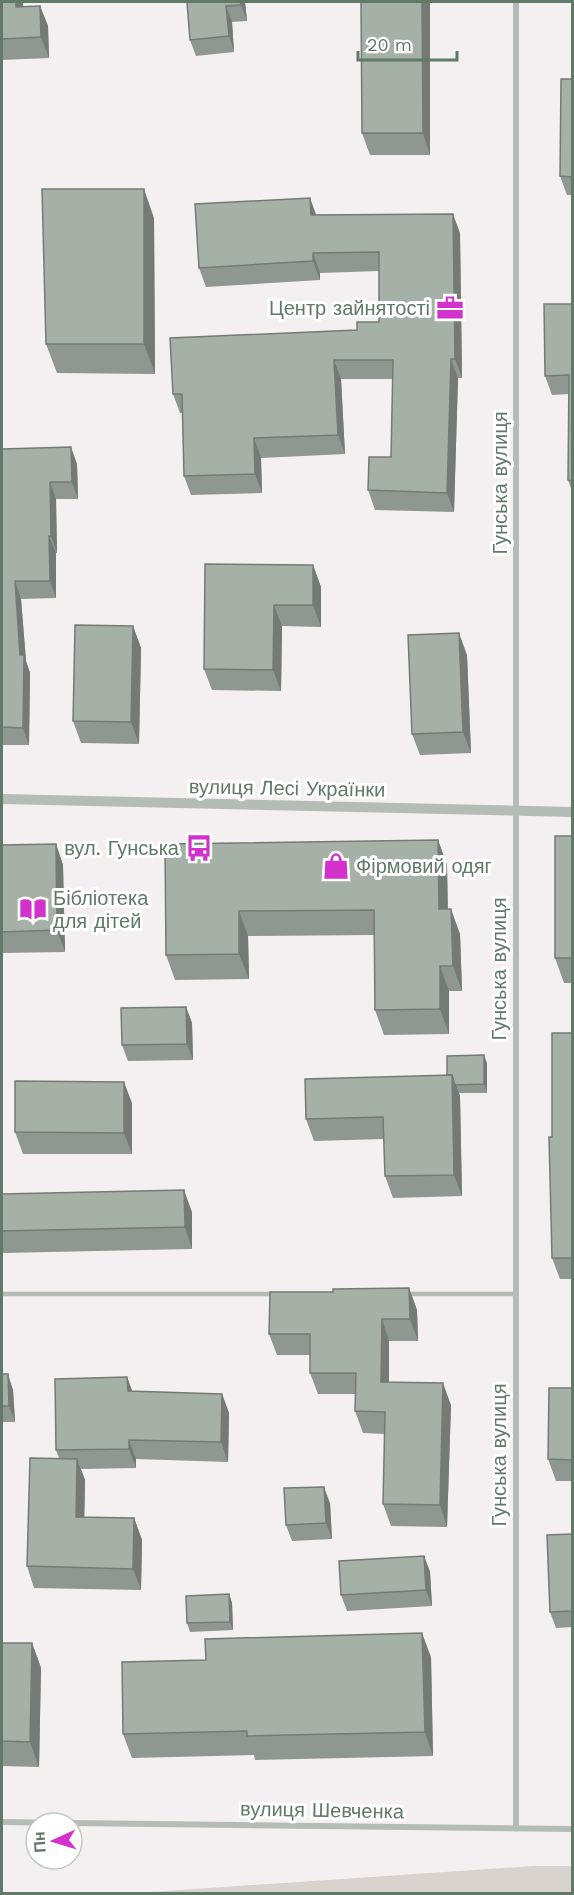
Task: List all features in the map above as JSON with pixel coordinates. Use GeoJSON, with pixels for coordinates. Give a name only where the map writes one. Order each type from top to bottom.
{"type":"FeatureCollection","features":[{"type":"Feature","properties":{"kind":"street","name":"Гунська вулиця"},"geometry":{"type":"LineString","coordinates":[[516,2],[516,1829]]}},
{"type":"Feature","properties":{"kind":"street","name":"вулиця Лесі Українки"},"geometry":{"type":"LineString","coordinates":[[2,799],[573,812]]}},
{"type":"Feature","properties":{"kind":"street","name":"вулиця Шевченка"},"geometry":{"type":"LineString","coordinates":[[2,1822],[24,1822]]}},
{"type":"Feature","properties":{"kind":"street","name":"вулиця Шевченка"},"geometry":{"type":"LineString","coordinates":[[84,1823],[573,1829]]}},
{"type":"Feature","properties":{"kind":"lane"},"geometry":{"type":"LineString","coordinates":[[2,1294],[276,1294]]}},
{"type":"Feature","properties":{"kind":"lane"},"geometry":{"type":"LineString","coordinates":[[396,1294],[515,1294]]}},
{"type":"Feature","properties":{"kind":"shaded area"},"geometry":{"type":"Polygon","coordinates":[[[533,1866],[572,1866],[572,1893],[135,1893],[533,1866]]]}},
{"type":"Feature","properties":{"kind":"building"},"geometry":{"type":"Polygon","coordinates":[[[2,2],[16,2],[16,7],[40,6],[41,37],[2,39],[2,2]]]}},
{"type":"Feature","properties":{"kind":"building"},"geometry":{"type":"Polygon","coordinates":[[[187,2],[240,2],[241,5],[226,6],[229,36],[190,40],[187,2]]]}},
{"type":"Feature","properties":{"kind":"building"},"geometry":{"type":"Polygon","coordinates":[[[361,2],[422,2],[423,133],[362,133],[361,2]]]}},
{"type":"Feature","properties":{"kind":"building"},"geometry":{"type":"Polygon","coordinates":[[[561,79],[573,79],[573,177],[560,176],[561,79]]]}},
{"type":"Feature","properties":{"kind":"building"},"geometry":{"type":"Polygon","coordinates":[[[42,189],[144,189],[144,344],[46,344],[42,189]]]}},
{"type":"Feature","properties":{"kind":"building"},"geometry":{"type":"Polygon","coordinates":[[[310,198],[311,215],[453,214],[455,359],[451,359],[447,493],[368,490],[369,457],[391,457],[393,360],[334,360],[338,435],[254,438],[255,474],[184,476],[182,394],[173,394],[170,338],[357,330],[357,322],[379,322],[379,252],[313,253],[313,261],[199,268],[195,204],[310,198]]]}},
{"type":"Feature","properties":{"kind":"building"},"geometry":{"type":"Polygon","coordinates":[[[544,304],[573,304],[573,481],[568,480],[569,375],[545,376],[544,304]]]}},
{"type":"Feature","properties":{"kind":"building"},"geometry":{"type":"Polygon","coordinates":[[[71,447],[72,482],[50,482],[50,581],[15,581],[20,655],[24,655],[23,728],[2,727],[2,449],[71,447]]]}},
{"type":"Feature","properties":{"kind":"building"},"geometry":{"type":"Polygon","coordinates":[[[205,564],[313,565],[313,605],[274,605],[273,670],[204,669],[205,564]]]}},
{"type":"Feature","properties":{"kind":"building"},"geometry":{"type":"Polygon","coordinates":[[[75,625],[133,626],[131,722],[73,721],[75,625]]]}},
{"type":"Feature","properties":{"kind":"building"},"geometry":{"type":"Polygon","coordinates":[[[459,633],[463,732],[412,734],[408,635],[459,633]]]}},
{"type":"Feature","properties":{"kind":"building"},"geometry":{"type":"Polygon","coordinates":[[[555,836],[573,836],[573,958],[555,958],[555,836]]]}},
{"type":"Feature","properties":{"kind":"building"},"geometry":{"type":"Polygon","coordinates":[[[438,840],[439,909],[451,909],[453,966],[440,966],[440,1009],[375,1010],[374,910],[239,911],[239,954],[166,955],[165,844],[438,840]]]}},
{"type":"Feature","properties":{"kind":"building","name":"Бібліотека для дітей"},"geometry":{"type":"Polygon","coordinates":[[[56,844],[57,930],[2,932],[2,845],[56,844]]]}},
{"type":"Feature","properties":{"kind":"building"},"geometry":{"type":"Polygon","coordinates":[[[186,1007],[187,1044],[122,1045],[121,1008],[186,1007]]]}},
{"type":"Feature","properties":{"kind":"building"},"geometry":{"type":"Polygon","coordinates":[[[552,1033],[573,1033],[573,1258],[552,1258],[549,1137],[552,1137],[552,1033]]]}},
{"type":"Feature","properties":{"kind":"building"},"geometry":{"type":"Polygon","coordinates":[[[484,1055],[484,1084],[455,1085],[452,1075],[447,1075],[447,1056],[484,1055]]]}},
{"type":"Feature","properties":{"kind":"building"},"geometry":{"type":"Polygon","coordinates":[[[452,1075],[454,1175],[385,1176],[383,1117],[306,1119],[305,1079],[452,1075]]]}},
{"type":"Feature","properties":{"kind":"building"},"geometry":{"type":"Polygon","coordinates":[[[15,1081],[124,1082],[124,1133],[15,1132],[15,1081]]]}},
{"type":"Feature","properties":{"kind":"building"},"geometry":{"type":"Polygon","coordinates":[[[184,1190],[185,1227],[2,1231],[2,1194],[184,1190]]]}},
{"type":"Feature","properties":{"kind":"building"},"geometry":{"type":"Polygon","coordinates":[[[409,1288],[410,1319],[382,1319],[381,1382],[443,1383],[440,1505],[383,1504],[385,1412],[355,1411],[356,1373],[310,1373],[310,1334],[269,1334],[270,1292],[333,1292],[333,1289],[409,1288]]]}},
{"type":"Feature","properties":{"kind":"building"},"geometry":{"type":"Polygon","coordinates":[[[2,1374],[8,1374],[9,1406],[2,1406],[2,1374]]]}},
{"type":"Feature","properties":{"kind":"building"},"geometry":{"type":"Polygon","coordinates":[[[127,1377],[128,1391],[222,1394],[221,1442],[129,1440],[129,1449],[56,1450],[55,1379],[127,1377]]]}},
{"type":"Feature","properties":{"kind":"building"},"geometry":{"type":"Polygon","coordinates":[[[549,1388],[573,1388],[573,1460],[548,1459],[549,1388]]]}},
{"type":"Feature","properties":{"kind":"building"},"geometry":{"type":"Polygon","coordinates":[[[30,1458],[77,1459],[76,1517],[134,1518],[133,1569],[27,1566],[30,1458]]]}},
{"type":"Feature","properties":{"kind":"building"},"geometry":{"type":"Polygon","coordinates":[[[324,1487],[326,1523],[286,1525],[284,1488],[324,1487]]]}},
{"type":"Feature","properties":{"kind":"building"},"geometry":{"type":"Polygon","coordinates":[[[573,1534],[573,1611],[550,1612],[547,1535],[573,1534]]]}},
{"type":"Feature","properties":{"kind":"building"},"geometry":{"type":"Polygon","coordinates":[[[424,1556],[426,1590],[341,1595],[339,1561],[424,1556]]]}},
{"type":"Feature","properties":{"kind":"building"},"geometry":{"type":"Polygon","coordinates":[[[229,1594],[230,1622],[187,1623],[186,1596],[229,1594]]]}},
{"type":"Feature","properties":{"kind":"building"},"geometry":{"type":"Polygon","coordinates":[[[422,1633],[425,1732],[247,1736],[247,1731],[123,1734],[122,1662],[206,1660],[205,1639],[422,1633]]]}},
{"type":"Feature","properties":{"kind":"building"},"geometry":{"type":"Polygon","coordinates":[[[2,1643],[32,1643],[30,1742],[2,1741],[2,1643]]]}},
{"type":"Feature","properties":{"kind":"place","name":"Центр зайнятості"},"geometry":{"type":"Point","coordinates":[450,308]}},
{"type":"Feature","properties":{"kind":"place","name":"вул. Гунська"},"geometry":{"type":"Point","coordinates":[199,848]}},
{"type":"Feature","properties":{"kind":"place","name":"Фірмовий одяг"},"geometry":{"type":"Point","coordinates":[336,866]}},
{"type":"Feature","properties":{"kind":"place","name":"Бібліотека для дітей"},"geometry":{"type":"Point","coordinates":[33,909]}}]}
